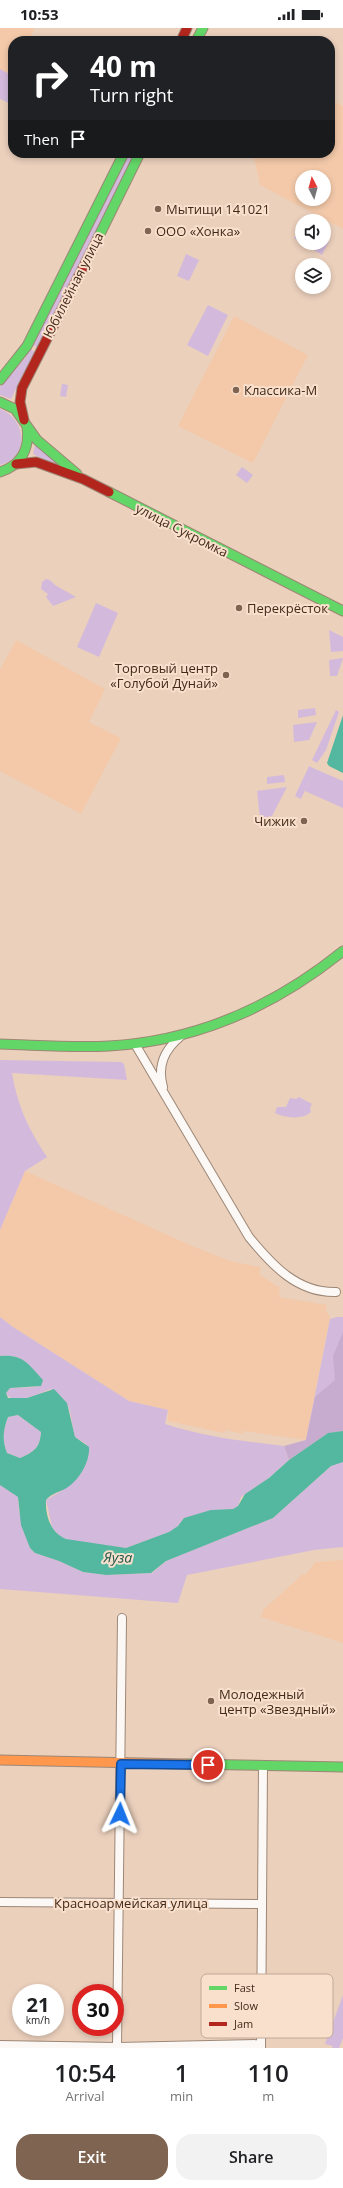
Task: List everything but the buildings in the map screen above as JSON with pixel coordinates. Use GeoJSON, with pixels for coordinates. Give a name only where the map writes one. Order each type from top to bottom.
{"type":"FeatureCollection","features":[{"type":"Feature","properties":{"kind":"main road","name":"Юбилейная улица"},"geometry":{"type":"LineString","coordinates":[[0,380],[27,346],[121,158]]}},
{"type":"Feature","properties":{"kind":"main road","name":"Юбилейная улица"},"geometry":{"type":"LineString","coordinates":[[16,464],[28,447],[26,423],[20,402],[22,388],[137,158]]}},
{"type":"Feature","properties":{"kind":"main road"},"geometry":{"type":"LineString","coordinates":[[0,402],[15,409],[37,440],[82,479]]}},
{"type":"Feature","properties":{"kind":"main road","name":"улица Сукромка"},"geometry":{"type":"LineString","coordinates":[[16,464],[36,462],[82,479],[343,611]]}},
{"type":"Feature","properties":{"kind":"main road"},"geometry":{"type":"LineString","coordinates":[[1,472],[16,464]]}},
{"type":"Feature","properties":{"kind":"main road"},"geometry":{"type":"LineString","coordinates":[[0,1044],[135,1044],[183,1035],[231,1020],[262,1006],[306,981],[343,951]]}},
{"type":"Feature","properties":{"kind":"main road"},"geometry":{"type":"LineString","coordinates":[[0,1760],[121,1764],[343,1767]]}},
{"type":"Feature","properties":{"kind":"street"},"geometry":{"type":"LineString","coordinates":[[166,1096],[161,1076],[163,1058],[175,1041],[183,1035]]}},
{"type":"Feature","properties":{"kind":"street"},"geometry":{"type":"LineString","coordinates":[[135,1044],[239,1222],[262,1252],[284,1274],[303,1286],[324,1293],[336,1292]]}},
{"type":"Feature","properties":{"kind":"street"},"geometry":{"type":"LineString","coordinates":[[116,2047],[122,1618]]}},
{"type":"Feature","properties":{"kind":"street"},"geometry":{"type":"LineString","coordinates":[[261,1974],[263,1765]]}},
{"type":"Feature","properties":{"kind":"street","name":"Красноармейская улица"},"geometry":{"type":"LineString","coordinates":[[0,1902],[261,1904]]}},
{"type":"Feature","properties":{"kind":"street"},"geometry":{"type":"LineString","coordinates":[[0,2045],[116,2047],[261,2046]]}},
{"type":"Feature","properties":{"kind":"shaded area"},"geometry":{"type":"Polygon","coordinates":[[[0,28],[35,28],[31,36],[8,36],[8,73],[0,69],[0,28]]]}},
{"type":"Feature","properties":{"kind":"shaded area"},"geometry":{"type":"Polygon","coordinates":[[[0,69],[8,73],[8,103],[0,99],[0,69]]]}},
{"type":"Feature","properties":{"kind":"shaded area"},"geometry":{"type":"Polygon","coordinates":[[[335,102],[343,106],[343,229],[331,223],[331,214],[315,214],[300,206],[331,206],[331,170],[295,170],[295,204],[260,185],[254,158],[335,158],[335,102]]]}},
{"type":"Feature","properties":{"kind":"shaded area"},"geometry":{"type":"Polygon","coordinates":[[[126,158],[132,158],[37,347],[32,345],[126,158]]]}},
{"type":"Feature","properties":{"kind":"shaded area"},"geometry":{"type":"Polygon","coordinates":[[[314,250],[324,250],[322,255],[314,250]]]}},
{"type":"Feature","properties":{"kind":"shaded area"},"geometry":{"type":"Polygon","coordinates":[[[186,254],[199,260],[189,281],[177,276],[186,254]]]}},
{"type":"Feature","properties":{"kind":"shaded area"},"geometry":{"type":"Polygon","coordinates":[[[208,305],[228,315],[208,356],[187,345],[208,305]]]}},
{"type":"Feature","properties":{"kind":"shaded area"},"geometry":{"type":"Polygon","coordinates":[[[234,316],[308,355],[253,463],[178,426],[234,316]]]}},
{"type":"Feature","properties":{"kind":"shaded area"},"geometry":{"type":"Polygon","coordinates":[[[30,349],[35,352],[11,399],[0,395],[0,387],[26,357],[30,349]]]}},
{"type":"Feature","properties":{"kind":"shaded area"},"geometry":{"type":"Polygon","coordinates":[[[62,384],[68,385],[66,397],[60,396],[62,384]]]}},
{"type":"Feature","properties":{"kind":"shaded area"},"geometry":{"type":"Polygon","coordinates":[[[0,409],[9,414],[16,421],[20,429],[21,438],[20,446],[16,454],[10,461],[0,465],[0,409]]]}},
{"type":"Feature","properties":{"kind":"shaded area"},"geometry":{"type":"Polygon","coordinates":[[[35,445],[60,465],[59,467],[33,454],[35,445]]]}},
{"type":"Feature","properties":{"kind":"shaded area"},"geometry":{"type":"Polygon","coordinates":[[[242,467],[253,475],[247,483],[236,475],[242,467]]]}},
{"type":"Feature","properties":{"kind":"shaded area"},"geometry":{"type":"Polygon","coordinates":[[[46,579],[50,580],[55,585],[76,597],[53,606],[46,597],[48,594],[41,589],[42,582],[46,579]]]}},
{"type":"Feature","properties":{"kind":"shaded area"},"geometry":{"type":"Polygon","coordinates":[[[96,603],[118,613],[99,657],[77,647],[96,603]]]}},
{"type":"Feature","properties":{"kind":"shaded area"},"geometry":{"type":"Polygon","coordinates":[[[329,630],[343,637],[343,651],[331,652],[329,630]]]}},
{"type":"Feature","properties":{"kind":"shaded area"},"geometry":{"type":"Polygon","coordinates":[[[16,640],[105,689],[89,722],[121,738],[81,814],[0,771],[0,670],[16,640]]]}},
{"type":"Feature","properties":{"kind":"shaded area"},"geometry":{"type":"Polygon","coordinates":[[[343,658],[337,676],[330,676],[329,660],[343,658]]]}},
{"type":"Feature","properties":{"kind":"shaded area"},"geometry":{"type":"Polygon","coordinates":[[[315,708],[316,715],[298,718],[298,710],[315,708]]]}},
{"type":"Feature","properties":{"kind":"shaded area"},"geometry":{"type":"Polygon","coordinates":[[[336,710],[339,712],[326,750],[317,763],[312,760],[336,710]]]}},
{"type":"Feature","properties":{"kind":"shaded area"},"geometry":{"type":"Polygon","coordinates":[[[317,722],[309,740],[294,742],[293,725],[317,722]]]}},
{"type":"Feature","properties":{"kind":"shaded area"},"geometry":{"type":"Polygon","coordinates":[[[309,766],[315,769],[301,799],[295,796],[309,766]]]}},
{"type":"Feature","properties":{"kind":"shaded area"},"geometry":{"type":"Polygon","coordinates":[[[315,769],[343,781],[343,808],[305,791],[315,769]]]}},
{"type":"Feature","properties":{"kind":"shaded area"},"geometry":{"type":"Polygon","coordinates":[[[284,775],[285,782],[267,784],[267,777],[284,775]]]}},
{"type":"Feature","properties":{"kind":"shaded area"},"geometry":{"type":"Polygon","coordinates":[[[287,787],[272,816],[260,818],[257,791],[287,787]]]}},
{"type":"Feature","properties":{"kind":"shaded area"},"geometry":{"type":"Polygon","coordinates":[[[0,1060],[121,1062],[124,1064],[127,1080],[12,1073],[17,1096],[25,1117],[34,1136],[47,1157],[25,1171],[0,1230],[0,1060]]]}},
{"type":"Feature","properties":{"kind":"shaded area"},"geometry":{"type":"Polygon","coordinates":[[[299,1097],[312,1104],[310,1108],[311,1112],[307,1115],[293,1117],[275,1113],[277,1107],[286,1107],[290,1098],[296,1099],[299,1097]]]}},
{"type":"Feature","properties":{"kind":"shaded area"},"geometry":{"type":"Polygon","coordinates":[[[25,1171],[190,1245],[230,1261],[260,1267],[260,1275],[280,1288],[279,1297],[327,1305],[326,1311],[330,1317],[306,1440],[244,1431],[243,1434],[226,1430],[224,1433],[168,1421],[168,1410],[129,1401],[13,1327],[0,1317],[0,1230],[25,1171]]]}},
{"type":"Feature","properties":{"kind":"shaded area"},"geometry":{"type":"Polygon","coordinates":[[[0,1317],[13,1327],[129,1401],[168,1410],[165,1424],[209,1435],[284,1446],[289,1460],[269,1478],[241,1497],[238,1506],[233,1509],[216,1510],[184,1518],[178,1526],[170,1532],[126,1548],[71,1541],[59,1536],[52,1527],[46,1500],[63,1490],[86,1444],[75,1437],[71,1415],[67,1404],[58,1394],[50,1389],[34,1396],[22,1399],[11,1398],[7,1395],[6,1393],[10,1388],[36,1387],[43,1380],[29,1365],[20,1359],[15,1357],[0,1356],[0,1317]]]}},
{"type":"Feature","properties":{"kind":"shaded area"},"geometry":{"type":"Polygon","coordinates":[[[343,1317],[343,1431],[329,1433],[306,1440],[330,1319],[343,1317]]]}},
{"type":"Feature","properties":{"kind":"shaded area"},"geometry":{"type":"Polygon","coordinates":[[[343,1332],[343,1431],[328,1433],[289,1460],[284,1446],[306,1440],[315,1397],[335,1380],[333,1356],[343,1332]]]}},
{"type":"Feature","properties":{"kind":"shaded area"},"geometry":{"type":"Polygon","coordinates":[[[18,1415],[41,1432],[38,1446],[29,1454],[20,1458],[7,1453],[4,1439],[4,1431],[8,1417],[18,1415]]]}},
{"type":"Feature","properties":{"kind":"shaded area"},"geometry":{"type":"Polygon","coordinates":[[[343,1462],[343,1547],[314,1550],[187,1575],[178,1603],[0,1589],[0,1485],[18,1497],[19,1511],[30,1548],[35,1553],[59,1561],[83,1572],[106,1575],[152,1573],[166,1561],[273,1518],[331,1466],[343,1462]]]}},
{"type":"Feature","properties":{"kind":"shaded area"},"geometry":{"type":"Polygon","coordinates":[[[343,1560],[343,1643],[261,1617],[263,1610],[303,1574],[305,1575],[315,1562],[343,1560]]]}},
{"type":"Feature","properties":{"kind":"shaded area"},"geometry":{"type":"Polygon","coordinates":[[[343,1995],[343,2038],[339,2048],[332,2048],[333,2046],[325,2044],[327,2038],[333,2038],[333,2022],[343,1995]]]}},
{"type":"Feature","properties":{"kind":"water"},"geometry":{"type":"Polygon","coordinates":[[[343,715],[343,773],[329,766],[327,763],[343,715]]]}},
{"type":"Feature","properties":{"kind":"water","name":"Яуза"},"geometry":{"type":"Polygon","coordinates":[[[0,1356],[20,1358],[25,1361],[43,1380],[41,1386],[10,1388],[6,1393],[8,1398],[27,1398],[54,1389],[67,1403],[75,1437],[89,1447],[88,1458],[80,1475],[68,1487],[46,1500],[50,1523],[56,1533],[66,1539],[126,1548],[169,1532],[178,1526],[184,1518],[211,1510],[233,1509],[238,1506],[245,1494],[269,1478],[289,1460],[328,1433],[343,1431],[343,1462],[331,1466],[273,1518],[166,1561],[151,1573],[106,1575],[83,1572],[59,1561],[35,1553],[30,1548],[21,1525],[18,1497],[0,1485],[0,1356]],[[18,1415],[8,1417],[4,1435],[4,1444],[7,1453],[20,1458],[29,1454],[38,1446],[41,1432],[18,1415]]]}},
{"type":"Feature","properties":{"kind":"traffic: fast"},"geometry":{"type":"LineString","coordinates":[[199,36],[203,28]]}},
{"type":"Feature","properties":{"kind":"traffic: fast"},"geometry":{"type":"LineString","coordinates":[[0,380],[27,346],[121,158]]}},
{"type":"Feature","properties":{"kind":"traffic: fast"},"geometry":{"type":"LineString","coordinates":[[98,238],[138,158]]}},
{"type":"Feature","properties":{"kind":"traffic: fast"},"geometry":{"type":"LineString","coordinates":[[0,402],[15,409],[37,440],[77,474]]}},
{"type":"Feature","properties":{"kind":"traffic: fast"},"geometry":{"type":"LineString","coordinates":[[0,472],[14,465],[19,460],[27,442],[27,427]]}},
{"type":"Feature","properties":{"kind":"traffic: fast"},"geometry":{"type":"LineString","coordinates":[[109,492],[343,611]]}},
{"type":"Feature","properties":{"kind":"traffic: fast"},"geometry":{"type":"LineString","coordinates":[[0,1044],[95,1047],[142,1043],[173,1037],[234,1017],[262,1004],[317,971],[343,951]]}},
{"type":"Feature","properties":{"kind":"traffic: fast"},"geometry":{"type":"LineString","coordinates":[[187,1764],[343,1767]]}},
{"type":"Feature","properties":{"kind":"traffic: slow"},"geometry":{"type":"LineString","coordinates":[[0,1760],[187,1764]]}},
{"type":"Feature","properties":{"kind":"traffic: jam"},"geometry":{"type":"LineString","coordinates":[[183,36],[187,28]]}},
{"type":"Feature","properties":{"kind":"traffic: jam"},"geometry":{"type":"LineString","coordinates":[[24,420],[20,402],[22,388],[98,238]]}},
{"type":"Feature","properties":{"kind":"traffic: jam"},"geometry":{"type":"LineString","coordinates":[[16,464],[36,462],[83,479],[109,492]]}},
{"type":"Feature","properties":{"kind":"place","name":"Мытищи 141021"},"geometry":{"type":"Point","coordinates":[158,209]}},
{"type":"Feature","properties":{"kind":"place","name":"ООО «Хонка»"},"geometry":{"type":"Point","coordinates":[148,231]}},
{"type":"Feature","properties":{"kind":"place","name":"Классика-М"},"geometry":{"type":"Point","coordinates":[236,390]}},
{"type":"Feature","properties":{"kind":"place","name":"Перекрёсток"},"geometry":{"type":"Point","coordinates":[239,608]}},
{"type":"Feature","properties":{"kind":"place","name":"Торговый центр «Голубой Дунай»"},"geometry":{"type":"Point","coordinates":[226,675]}},
{"type":"Feature","properties":{"kind":"place","name":"Чижик"},"geometry":{"type":"Point","coordinates":[304,821]}},
{"type":"Feature","properties":{"kind":"place","name":"Молодежный центр «Звездный»"},"geometry":{"type":"Point","coordinates":[211,1701]}},
{"type":"Feature","properties":{"kind":"route"},"geometry":{"type":"LineString","coordinates":[[120,1814],[121,1764],[208,1765]]}}]}
